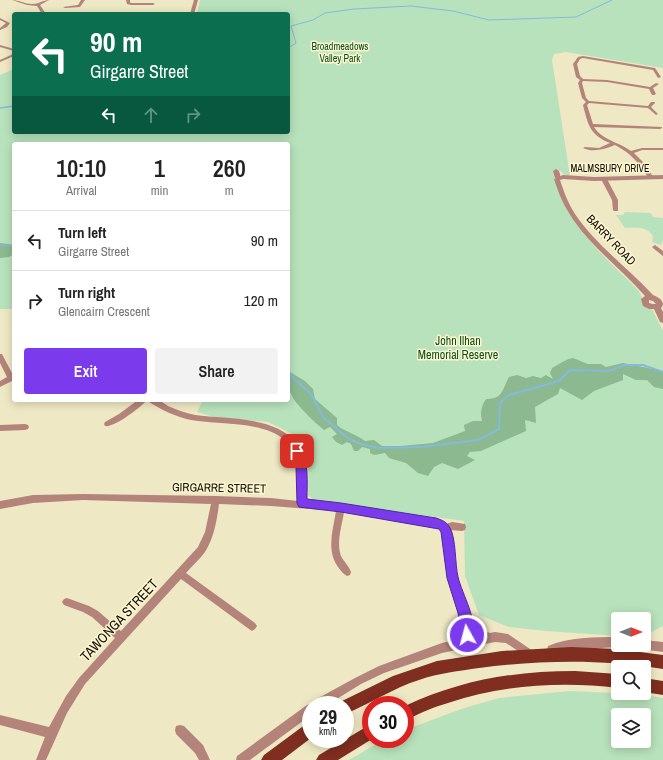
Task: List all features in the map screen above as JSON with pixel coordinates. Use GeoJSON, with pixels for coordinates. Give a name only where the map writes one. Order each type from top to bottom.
{"type":"FeatureCollection","features":[{"type":"Feature","properties":{"kind":"main road"},"geometry":{"type":"LineString","coordinates":[[354,702],[397,682],[431,669],[535,654],[578,653],[613,655],[663,662]]}},
{"type":"Feature","properties":{"kind":"main road"},"geometry":{"type":"LineString","coordinates":[[414,710],[444,697],[476,687],[508,681],[544,678],[611,681]]}},
{"type":"Feature","properties":{"kind":"main road"},"geometry":{"type":"LineString","coordinates":[[651,686],[663,688]]}},
{"type":"Feature","properties":{"kind":"main road"},"geometry":{"type":"LineString","coordinates":[[269,760],[302,736]]}},
{"type":"Feature","properties":{"kind":"main road"},"geometry":{"type":"LineString","coordinates":[[324,760],[362,737]]}},
{"type":"Feature","properties":{"kind":"street"},"geometry":{"type":"LineString","coordinates":[[14,0],[33,5],[38,5],[47,0]]}},
{"type":"Feature","properties":{"kind":"street"},"geometry":{"type":"LineString","coordinates":[[65,7],[77,6],[83,0]]}},
{"type":"Feature","properties":{"kind":"street"},"geometry":{"type":"LineString","coordinates":[[128,0],[131,4],[153,4]]}},
{"type":"Feature","properties":{"kind":"street"},"geometry":{"type":"LineString","coordinates":[[193,12],[196,0]]}},
{"type":"Feature","properties":{"kind":"street"},"geometry":{"type":"LineString","coordinates":[[38,5],[43,12]]}},
{"type":"Feature","properties":{"kind":"street"},"geometry":{"type":"LineString","coordinates":[[0,19],[8,23],[0,29]]}},
{"type":"Feature","properties":{"kind":"street"},"geometry":{"type":"LineString","coordinates":[[0,46],[12,49]]}},
{"type":"Feature","properties":{"kind":"street"},"geometry":{"type":"LineString","coordinates":[[0,61],[12,56]]}},
{"type":"Feature","properties":{"kind":"street"},"geometry":{"type":"LineString","coordinates":[[657,84],[651,88],[607,81],[582,80],[578,77],[575,64],[579,58],[582,57],[634,65],[655,69],[658,77]]}},
{"type":"Feature","properties":{"kind":"street"},"geometry":{"type":"LineString","coordinates":[[582,80],[580,82],[584,98],[588,102],[649,107],[656,114]]}},
{"type":"Feature","properties":{"kind":"street"},"geometry":{"type":"LineString","coordinates":[[651,88],[654,94]]}},
{"type":"Feature","properties":{"kind":"street"},"geometry":{"type":"LineString","coordinates":[[588,102],[585,104],[590,125],[599,137],[630,153],[640,162],[651,178]]}},
{"type":"Feature","properties":{"kind":"street"},"geometry":{"type":"LineString","coordinates":[[649,107],[652,103]]}},
{"type":"Feature","properties":{"kind":"street"},"geometry":{"type":"LineString","coordinates":[[590,125],[661,128]]}},
{"type":"Feature","properties":{"kind":"street"},"geometry":{"type":"LineString","coordinates":[[585,148],[600,149],[613,144]]}},
{"type":"Feature","properties":{"kind":"street"},"geometry":{"type":"LineString","coordinates":[[630,153],[642,149],[663,149]]}},
{"type":"Feature","properties":{"kind":"street","name":"BARRY ROAD"},"geometry":{"type":"LineString","coordinates":[[556,171],[564,197],[574,216],[584,230],[598,246],[640,284],[650,297],[660,303]]}},
{"type":"Feature","properties":{"kind":"street","name":"MALMSBURY DRIVE"},"geometry":{"type":"LineString","coordinates":[[558,178],[604,179],[663,177]]}},
{"type":"Feature","properties":{"kind":"street"},"geometry":{"type":"LineString","coordinates":[[604,179],[616,200],[616,210]]}},
{"type":"Feature","properties":{"kind":"street"},"geometry":{"type":"LineString","coordinates":[[655,247],[663,254]]}},
{"type":"Feature","properties":{"kind":"street"},"geometry":{"type":"LineString","coordinates":[[660,303],[663,320]]}},
{"type":"Feature","properties":{"kind":"street"},"geometry":{"type":"LineString","coordinates":[[0,356],[12,377],[0,384]]}},
{"type":"Feature","properties":{"kind":"street"},"geometry":{"type":"LineString","coordinates":[[108,424],[122,416],[140,402]]}},
{"type":"Feature","properties":{"kind":"street"},"geometry":{"type":"LineString","coordinates":[[156,402],[172,411],[191,417],[259,425],[282,434],[294,446],[300,459],[302,503]]}},
{"type":"Feature","properties":{"kind":"street"},"geometry":{"type":"LineString","coordinates":[[0,428],[25,427]]}},
{"type":"Feature","properties":{"kind":"street","name":"GIRGARRE STREET"},"geometry":{"type":"LineString","coordinates":[[0,505],[59,497],[302,503],[436,523],[444,528]]}},
{"type":"Feature","properties":{"kind":"street","name":"TAWONGA STREET"},"geometry":{"type":"LineString","coordinates":[[41,760],[66,704],[74,692],[181,574],[206,543],[211,529],[216,500]]}},
{"type":"Feature","properties":{"kind":"street"},"geometry":{"type":"LineString","coordinates":[[341,508],[335,544],[338,559],[347,572]]}},
{"type":"Feature","properties":{"kind":"street"},"geometry":{"type":"LineString","coordinates":[[456,645],[467,635],[464,613],[452,578],[447,535],[444,528],[452,526],[462,527]]}},
{"type":"Feature","properties":{"kind":"street"},"geometry":{"type":"LineString","coordinates":[[181,574],[252,626]]}},
{"type":"Feature","properties":{"kind":"street"},"geometry":{"type":"LineString","coordinates":[[67,602],[86,608],[96,614],[122,638]]}},
{"type":"Feature","properties":{"kind":"street"},"geometry":{"type":"LineString","coordinates":[[464,613],[476,632],[488,637]]}},
{"type":"Feature","properties":{"kind":"street"},"geometry":{"type":"LineString","coordinates":[[332,696],[382,669],[433,650],[488,637],[495,636],[508,639],[535,654],[569,646],[611,642]]}},
{"type":"Feature","properties":{"kind":"street"},"geometry":{"type":"LineString","coordinates":[[651,646],[663,647]]}},
{"type":"Feature","properties":{"kind":"street"},"geometry":{"type":"LineString","coordinates":[[241,760],[302,716]]}},
{"type":"Feature","properties":{"kind":"street"},"geometry":{"type":"LineString","coordinates":[[0,720],[52,733]]}},
{"type":"Feature","properties":{"kind":"street"},"geometry":{"type":"LineString","coordinates":[[180,730],[199,749],[205,760]]}},
{"type":"Feature","properties":{"kind":"green space","name":"John Ilhan Memorial Reserve"},"geometry":{"type":"Polygon","coordinates":[[[200,0],[663,0],[663,68],[566,52],[554,54],[552,60],[570,176],[563,174],[561,171],[553,170],[558,189],[575,222],[598,250],[638,290],[642,297],[642,302],[652,309],[663,331],[663,626],[651,632],[651,612],[611,612],[611,636],[509,627],[479,615],[465,576],[464,521],[314,500],[308,495],[309,455],[299,437],[268,422],[214,417],[197,412],[202,402],[290,402],[290,142],[12,142],[12,309],[0,309],[0,75],[12,70],[12,134],[290,134],[290,12],[197,12],[200,0]]]}},
{"type":"Feature","properties":{"kind":"green space"},"geometry":{"type":"Polygon","coordinates":[[[625,212],[651,213],[653,217],[663,218],[663,240],[661,245],[652,242],[653,236],[644,229],[625,228],[616,215],[623,215],[625,212]]]}},
{"type":"Feature","properties":{"kind":"green space"},"geometry":{"type":"Polygon","coordinates":[[[0,243],[12,245],[12,255],[0,258],[0,243]]]}},
{"type":"Feature","properties":{"kind":"green space"},"geometry":{"type":"Polygon","coordinates":[[[573,358],[588,364],[601,364],[606,367],[623,363],[663,371],[663,389],[654,387],[647,380],[636,380],[623,374],[623,380],[594,391],[582,400],[560,388],[558,394],[535,407],[536,423],[525,420],[526,431],[481,451],[470,452],[467,456],[475,460],[458,469],[442,463],[434,467],[428,476],[418,473],[406,463],[389,458],[385,453],[374,455],[370,453],[370,449],[362,447],[358,451],[354,451],[351,444],[347,442],[342,445],[336,442],[332,437],[337,434],[330,427],[324,430],[317,424],[294,400],[290,393],[290,372],[305,381],[313,389],[315,399],[337,418],[337,425],[365,441],[374,440],[382,446],[433,443],[465,431],[464,425],[473,421],[482,421],[481,410],[486,399],[492,399],[499,395],[509,377],[517,375],[526,378],[533,376],[541,378],[546,375],[553,379],[550,373],[552,368],[573,358]]]}},
{"type":"Feature","properties":{"kind":"green space"},"geometry":{"type":"Polygon","coordinates":[[[570,691],[611,693],[611,700],[651,700],[651,696],[663,698],[663,760],[349,760],[370,748],[414,748],[414,727],[464,708],[499,698],[570,691]]]}},
{"type":"Feature","properties":{"kind":"waterway"},"geometry":{"type":"LineString","coordinates":[[290,47],[296,43],[291,26],[313,20],[325,13],[354,9],[411,6],[453,11],[489,20],[576,17],[612,0]]}},
{"type":"Feature","properties":{"kind":"waterway"},"geometry":{"type":"LineString","coordinates":[[0,108],[12,106]]}},
{"type":"Feature","properties":{"kind":"waterway"},"geometry":{"type":"LineString","coordinates":[[0,245],[12,247]]}},
{"type":"Feature","properties":{"kind":"waterway"},"geometry":{"type":"LineString","coordinates":[[290,375],[311,394],[323,417],[349,439],[361,444],[379,448],[420,447],[478,440],[499,429],[500,403],[509,395],[559,381],[570,370],[609,371],[625,365],[643,365],[663,372]]}},
{"type":"Feature","properties":{"kind":"route"},"geometry":{"type":"LineString","coordinates":[[297,451],[302,467],[302,503],[436,523],[440,524],[444,528],[447,535],[452,578],[468,628],[467,635]]}},
{"type":"Feature","properties":{"kind":"park label","name":"Broadmeadows Valley Park"},"geometry":{"type":"Point","coordinates":[340,52]}}]}
